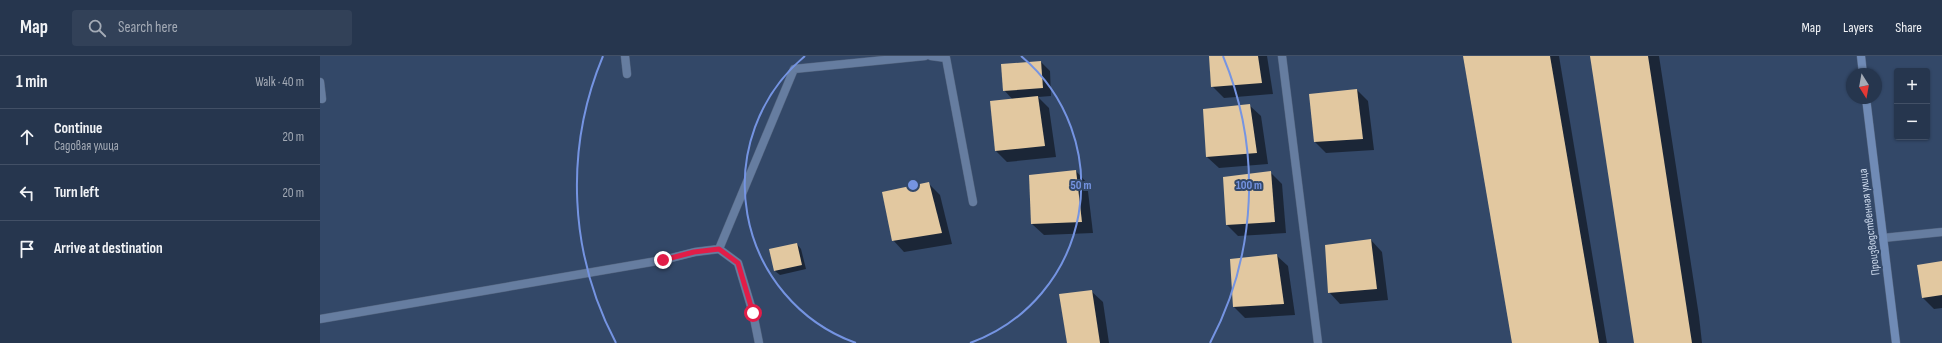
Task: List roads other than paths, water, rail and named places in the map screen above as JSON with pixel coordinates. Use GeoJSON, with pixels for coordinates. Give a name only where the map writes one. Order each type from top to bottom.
{"type":"FeatureCollection","features":[{"type":"Feature","properties":{"kind":"street"},"geometry":{"type":"LineString","coordinates":[[625,56],[627,74]]}},
{"type":"Feature","properties":{"kind":"street"},"geometry":{"type":"LineString","coordinates":[[719,249],[794,69],[925,56]]}},
{"type":"Feature","properties":{"kind":"street"},"geometry":{"type":"LineString","coordinates":[[932,56],[946,58],[973,202]]}},
{"type":"Feature","properties":{"kind":"street"},"geometry":{"type":"LineString","coordinates":[[1282,56],[1318,343]]}},
{"type":"Feature","properties":{"kind":"street"},"geometry":{"type":"LineString","coordinates":[[1861,56],[1862,68]]}},
{"type":"Feature","properties":{"kind":"street"},"geometry":{"type":"LineString","coordinates":[[320,82],[322,99]]}},
{"type":"Feature","properties":{"kind":"street","name":"Производственная улица"},"geometry":{"type":"LineString","coordinates":[[1867,104],[1896,343]]}},
{"type":"Feature","properties":{"kind":"street"},"geometry":{"type":"LineString","coordinates":[[1883,238],[1942,232]]}},
{"type":"Feature","properties":{"kind":"street"},"geometry":{"type":"LineString","coordinates":[[320,319],[663,260],[694,252],[719,249],[738,263],[753,313],[759,343]]}}]}
